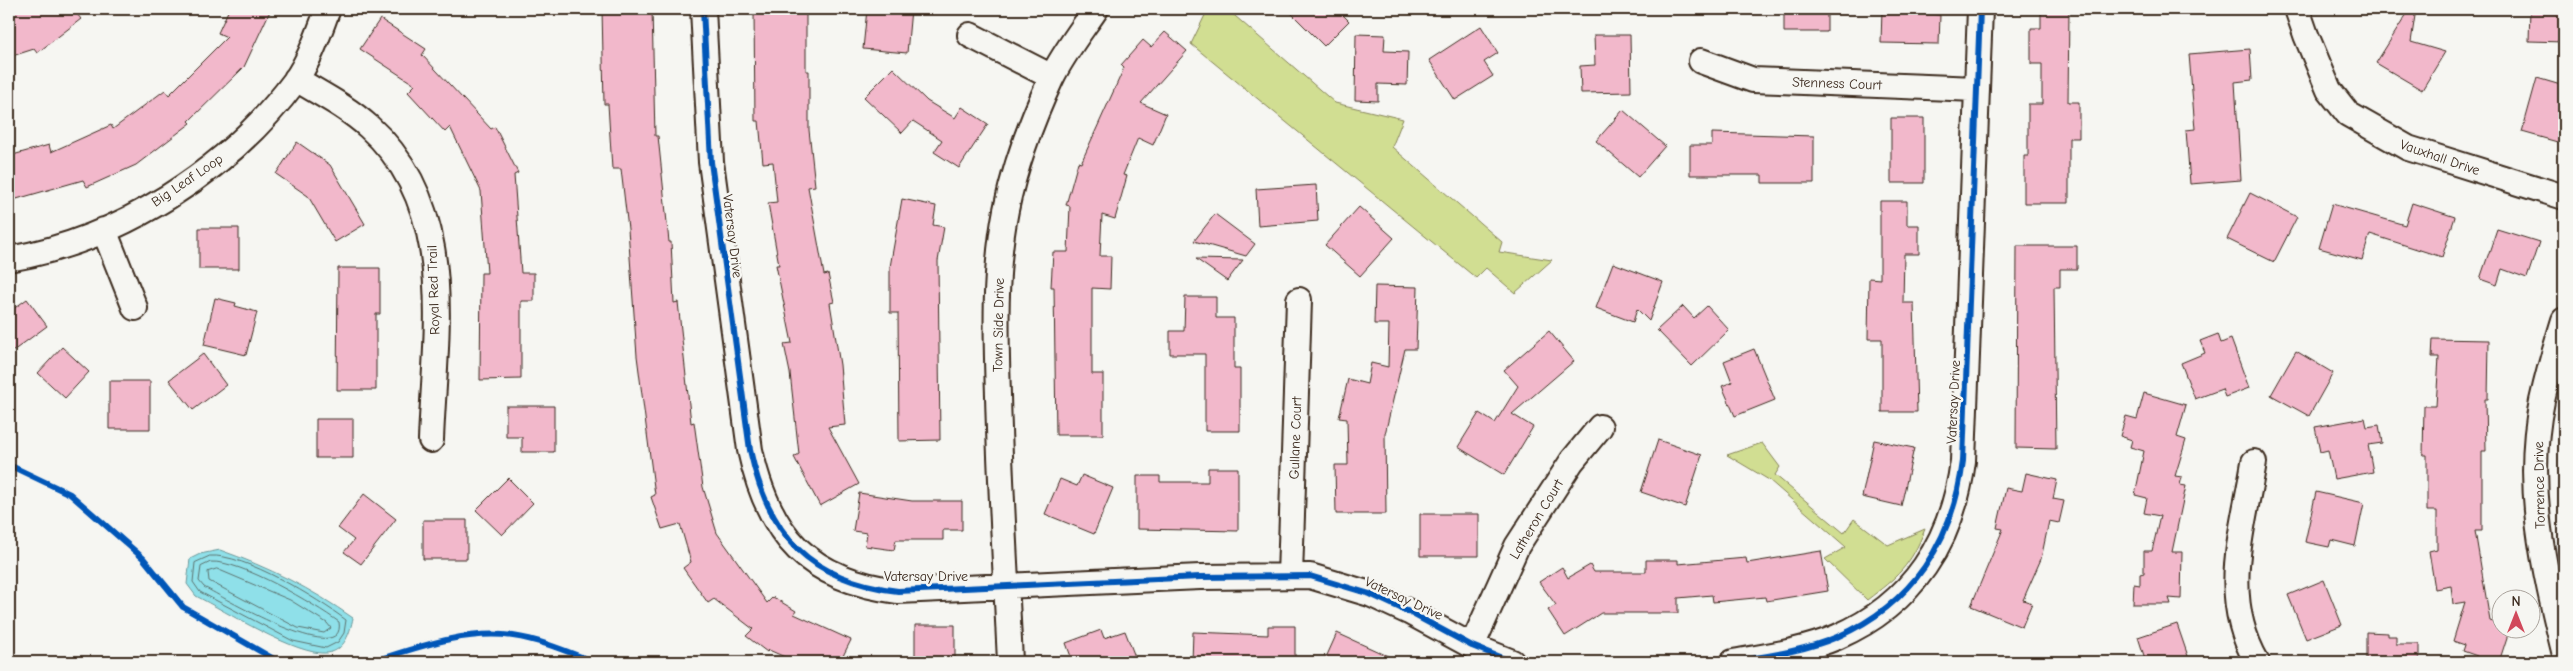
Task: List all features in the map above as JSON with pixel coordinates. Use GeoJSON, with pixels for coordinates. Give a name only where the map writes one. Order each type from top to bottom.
{"type":"FeatureCollection","features":[{"type":"Feature","properties":{"kind":"street","name":"Big Leaf Loop"},"geometry":{"type":"LineString","coordinates":[[9,259],[54,248],[104,230],[164,198],[214,164],[251,131],[296,79],[328,9]]}},
{"type":"Feature","properties":{"kind":"street","name":"Vatersay Drive"},"geometry":{"type":"LineString","coordinates":[[703,9],[708,124],[721,244],[750,450],[756,478],[765,502],[776,523],[796,548],[826,571],[872,588],[898,591],[1200,577],[1310,576],[1370,594],[1409,612],[1472,646],[1512,662]]}},
{"type":"Feature","properties":{"kind":"street","name":"Town Side Drive"},"geometry":{"type":"LineString","coordinates":[[1010,662],[1000,469],[996,339],[997,282],[1005,218],[1015,174],[1025,142],[1052,77],[1096,9]]}},
{"type":"Feature","properties":{"kind":"street","name":"Vatersay Drive"},"geometry":{"type":"LineString","coordinates":[[1733,662],[1806,647],[1836,637],[1866,621],[1893,602],[1916,578],[1932,559],[1943,538],[1960,491],[1963,461],[1980,9]]}},
{"type":"Feature","properties":{"kind":"street","name":"Vauxhall Drive"},"geometry":{"type":"LineString","coordinates":[[2297,9],[2329,90],[2348,114],[2408,148],[2564,197]]}},
{"type":"Feature","properties":{"kind":"street"},"geometry":{"type":"LineString","coordinates":[[970,35],[1052,77]]}},
{"type":"Feature","properties":{"kind":"street","name":"Stenness Court"},"geometry":{"type":"LineString","coordinates":[[1701,61],[1753,80],[1976,89]]}},
{"type":"Feature","properties":{"kind":"street","name":"Royal Red Trail"},"geometry":{"type":"LineString","coordinates":[[296,79],[348,109],[370,127],[400,162],[417,190],[430,232],[436,271],[431,440]]}},
{"type":"Feature","properties":{"kind":"street"},"geometry":{"type":"LineString","coordinates":[[104,230],[135,308]]}},
{"type":"Feature","properties":{"kind":"street","name":"Gullane Court"},"geometry":{"type":"LineString","coordinates":[[1290,576],[1299,300]]}},
{"type":"Feature","properties":{"kind":"street","name":"Torrence Drive"},"geometry":{"type":"LineString","coordinates":[[2564,320],[2542,402],[2536,467],[2537,517],[2543,560],[2564,651]]}},
{"type":"Feature","properties":{"kind":"street","name":"Latheron Court"},"geometry":{"type":"LineString","coordinates":[[1472,646],[1517,546],[1572,461],[1600,427]]}},
{"type":"Feature","properties":{"kind":"street"},"geometry":{"type":"LineString","coordinates":[[2254,462],[2235,563],[2235,590],[2243,632],[2257,662]]}},
{"type":"Feature","properties":{"kind":"green space"},"geometry":{"type":"Polygon","coordinates":[[[1208,9],[1227,9],[1335,103],[1403,119],[1392,147],[1502,242],[1499,252],[1552,260],[1515,293],[1486,268],[1476,278],[1191,44],[1208,9]]]}},
{"type":"Feature","properties":{"kind":"green space"},"geometry":{"type":"Polygon","coordinates":[[[1762,443],[1780,467],[1775,475],[1844,533],[1854,519],[1888,545],[1925,529],[1920,542],[1902,570],[1867,600],[1825,559],[1846,547],[1769,480],[1727,455],[1762,443]]]}},
{"type":"Feature","properties":{"kind":"water"},"geometry":{"type":"Polygon","coordinates":[[[220,550],[289,580],[353,618],[346,640],[338,649],[333,651],[327,653],[314,652],[261,631],[196,596],[187,584],[190,559],[200,554],[220,550]]]}},
{"type":"Feature","properties":{"kind":"building"},"geometry":{"type":"Polygon","coordinates":[[[9,9],[73,9],[81,19],[37,53],[34,49],[9,57],[9,9]]]}},
{"type":"Feature","properties":{"kind":"building"},"geometry":{"type":"Polygon","coordinates":[[[229,9],[271,9],[244,67],[189,121],[191,123],[136,165],[87,187],[83,180],[13,200],[9,183],[9,156],[49,145],[51,152],[111,125],[113,129],[165,90],[169,95],[227,37],[218,33],[229,9]]]}},
{"type":"Feature","properties":{"kind":"building"},"geometry":{"type":"Polygon","coordinates":[[[602,9],[652,9],[655,136],[658,136],[669,242],[671,242],[674,303],[678,302],[691,423],[694,422],[703,487],[717,533],[767,603],[773,597],[796,611],[794,614],[851,640],[840,662],[796,662],[769,650],[767,652],[746,636],[753,629],[714,599],[708,603],[683,568],[691,562],[680,524],[662,529],[651,497],[655,495],[637,356],[628,229],[621,169],[612,169],[608,104],[604,104],[602,9]]]}},
{"type":"Feature","properties":{"kind":"building"},"geometry":{"type":"Polygon","coordinates":[[[867,9],[911,9],[907,53],[863,49],[867,9]]]}},
{"type":"Feature","properties":{"kind":"building"},"geometry":{"type":"Polygon","coordinates":[[[1287,9],[1337,9],[1349,21],[1324,46],[1287,9]]]}},
{"type":"Feature","properties":{"kind":"building"},"geometry":{"type":"Polygon","coordinates":[[[1784,9],[1827,9],[1827,32],[1784,32],[1784,9]]]}},
{"type":"Feature","properties":{"kind":"building"},"geometry":{"type":"Polygon","coordinates":[[[1882,9],[1928,9],[1927,14],[1940,15],[1939,44],[1881,43],[1882,9]]]}},
{"type":"Feature","properties":{"kind":"building"},"geometry":{"type":"Polygon","coordinates":[[[2041,9],[2069,9],[2068,102],[2079,102],[2079,138],[2069,138],[2069,203],[2024,203],[2024,156],[2028,156],[2028,104],[2042,104],[2042,64],[2031,64],[2031,28],[2041,28],[2041,9]]]}},
{"type":"Feature","properties":{"kind":"building"},"geometry":{"type":"Polygon","coordinates":[[[2410,9],[2416,9],[2411,42],[2445,52],[2422,90],[2376,63],[2410,9]]]}},
{"type":"Feature","properties":{"kind":"building"},"geometry":{"type":"Polygon","coordinates":[[[2530,9],[2564,9],[2564,42],[2529,41],[2530,9]]]}},
{"type":"Feature","properties":{"kind":"building"},"geometry":{"type":"Polygon","coordinates":[[[754,11],[806,11],[806,71],[809,71],[809,130],[815,186],[808,187],[824,275],[828,274],[834,302],[830,303],[840,365],[845,425],[828,427],[859,484],[820,506],[794,457],[799,454],[790,373],[784,344],[792,343],[776,265],[779,265],[768,203],[777,202],[773,162],[763,163],[759,121],[755,121],[754,11]]]}},
{"type":"Feature","properties":{"kind":"building"},"geometry":{"type":"Polygon","coordinates":[[[380,19],[426,49],[422,55],[491,129],[495,127],[518,173],[514,175],[521,273],[534,273],[534,301],[521,301],[521,379],[480,380],[481,273],[487,273],[481,191],[450,127],[445,132],[408,92],[415,85],[360,49],[380,19]]]}},
{"type":"Feature","properties":{"kind":"building"},"geometry":{"type":"Polygon","coordinates":[[[1481,26],[1498,53],[1484,62],[1493,76],[1455,100],[1429,60],[1481,26]]]}},
{"type":"Feature","properties":{"kind":"building"},"geometry":{"type":"Polygon","coordinates":[[[1165,32],[1187,51],[1141,103],[1166,114],[1153,145],[1138,138],[1123,175],[1127,176],[1115,219],[1102,215],[1100,256],[1111,256],[1110,289],[1092,288],[1092,374],[1103,374],[1103,435],[1056,435],[1054,287],[1051,287],[1053,252],[1068,252],[1070,206],[1066,205],[1078,162],[1081,163],[1124,68],[1121,65],[1143,40],[1151,47],[1165,32]]]}},
{"type":"Feature","properties":{"kind":"building"},"geometry":{"type":"Polygon","coordinates":[[[1356,34],[1385,35],[1384,51],[1408,52],[1407,85],[1378,84],[1378,101],[1355,100],[1356,34]]]}},
{"type":"Feature","properties":{"kind":"building"},"geometry":{"type":"Polygon","coordinates":[[[1594,35],[1630,35],[1631,92],[1581,93],[1580,66],[1595,65],[1594,35]]]}},
{"type":"Feature","properties":{"kind":"building"},"geometry":{"type":"Polygon","coordinates":[[[2250,49],[2252,80],[2235,82],[2241,180],[2190,184],[2186,130],[2195,129],[2189,54],[2250,49]]]}},
{"type":"Feature","properties":{"kind":"building"},"geometry":{"type":"Polygon","coordinates":[[[893,68],[927,101],[955,118],[962,107],[988,124],[959,168],[934,152],[942,140],[913,121],[902,133],[864,97],[893,68]]]}},
{"type":"Feature","properties":{"kind":"building"},"geometry":{"type":"Polygon","coordinates":[[[2537,78],[2564,86],[2564,133],[2561,143],[2522,132],[2537,78]]]}},
{"type":"Feature","properties":{"kind":"building"},"geometry":{"type":"Polygon","coordinates":[[[1623,110],[1665,146],[1638,177],[1596,141],[1623,110]]]}},
{"type":"Feature","properties":{"kind":"building"},"geometry":{"type":"Polygon","coordinates":[[[1891,118],[1924,118],[1924,183],[1891,183],[1891,118]]]}},
{"type":"Feature","properties":{"kind":"building"},"geometry":{"type":"Polygon","coordinates":[[[1712,133],[1814,136],[1814,183],[1762,183],[1762,175],[1690,175],[1690,145],[1712,145],[1712,133]]]}},
{"type":"Feature","properties":{"kind":"building"},"geometry":{"type":"Polygon","coordinates":[[[297,142],[330,165],[365,224],[335,242],[308,196],[276,174],[297,142]]]}},
{"type":"Feature","properties":{"kind":"building"},"geometry":{"type":"Polygon","coordinates":[[[1316,185],[1318,221],[1258,226],[1256,189],[1316,185]]]}},
{"type":"Feature","properties":{"kind":"building"},"geometry":{"type":"Polygon","coordinates":[[[2250,193],[2297,217],[2274,262],[2227,239],[2250,193]]]}},
{"type":"Feature","properties":{"kind":"building"},"geometry":{"type":"Polygon","coordinates":[[[902,199],[936,206],[933,225],[944,227],[938,261],[940,440],[899,441],[898,313],[890,313],[890,267],[902,199]]]}},
{"type":"Feature","properties":{"kind":"building"},"geometry":{"type":"Polygon","coordinates":[[[1880,201],[1907,201],[1907,225],[1919,225],[1919,254],[1904,254],[1903,303],[1914,303],[1917,412],[1882,412],[1882,339],[1868,339],[1869,278],[1880,279],[1880,201]]]}},
{"type":"Feature","properties":{"kind":"building"},"geometry":{"type":"Polygon","coordinates":[[[2412,203],[2455,217],[2442,257],[2370,234],[2362,260],[2319,248],[2332,204],[2405,225],[2412,203]]]}},
{"type":"Feature","properties":{"kind":"building"},"geometry":{"type":"Polygon","coordinates":[[[1359,207],[1394,238],[1360,276],[1325,245],[1359,207]]]}},
{"type":"Feature","properties":{"kind":"building"},"geometry":{"type":"Polygon","coordinates":[[[1215,214],[1255,244],[1246,256],[1194,241],[1215,214]]]}},
{"type":"Feature","properties":{"kind":"building"},"geometry":{"type":"Polygon","coordinates":[[[199,228],[239,228],[239,269],[199,269],[199,228]]]}},
{"type":"Feature","properties":{"kind":"building"},"geometry":{"type":"Polygon","coordinates":[[[2497,229],[2539,242],[2527,278],[2502,269],[2497,285],[2480,279],[2497,229]]]}},
{"type":"Feature","properties":{"kind":"building"},"geometry":{"type":"Polygon","coordinates":[[[2017,246],[2077,246],[2077,269],[2060,269],[2060,287],[2054,287],[2056,449],[2016,448],[2017,246]]]}},
{"type":"Feature","properties":{"kind":"building"},"geometry":{"type":"Polygon","coordinates":[[[1196,259],[1243,260],[1227,281],[1196,259]]]}},
{"type":"Feature","properties":{"kind":"building"},"geometry":{"type":"Polygon","coordinates":[[[1613,263],[1663,282],[1649,321],[1637,309],[1633,322],[1596,308],[1613,263]]]}},
{"type":"Feature","properties":{"kind":"building"},"geometry":{"type":"Polygon","coordinates":[[[338,268],[380,268],[380,314],[376,314],[376,390],[337,390],[338,268]]]}},
{"type":"Feature","properties":{"kind":"building"},"geometry":{"type":"Polygon","coordinates":[[[1375,286],[1418,287],[1416,349],[1405,349],[1385,434],[1386,514],[1336,514],[1335,465],[1348,465],[1347,419],[1339,418],[1348,379],[1367,384],[1371,363],[1388,367],[1389,324],[1374,324],[1375,286]]]}},
{"type":"Feature","properties":{"kind":"building"},"geometry":{"type":"Polygon","coordinates":[[[1185,297],[1216,297],[1216,318],[1234,318],[1234,369],[1240,369],[1240,431],[1205,431],[1205,354],[1170,354],[1170,331],[1184,331],[1185,297]]]}},
{"type":"Feature","properties":{"kind":"building"},"geometry":{"type":"Polygon","coordinates":[[[215,298],[236,303],[235,306],[257,312],[246,355],[204,345],[215,298]]]}},
{"type":"Feature","properties":{"kind":"building"},"geometry":{"type":"Polygon","coordinates":[[[27,299],[47,326],[9,354],[9,312],[27,299]]]}},
{"type":"Feature","properties":{"kind":"building"},"geometry":{"type":"Polygon","coordinates":[[[1683,306],[1694,318],[1707,306],[1729,330],[1692,366],[1657,330],[1683,306]]]}},
{"type":"Feature","properties":{"kind":"building"},"geometry":{"type":"Polygon","coordinates":[[[1549,331],[1574,361],[1512,414],[1533,427],[1504,475],[1458,447],[1479,413],[1495,423],[1518,386],[1504,370],[1549,331]]]}},
{"type":"Feature","properties":{"kind":"building"},"geometry":{"type":"Polygon","coordinates":[[[2218,334],[2221,343],[2231,339],[2249,388],[2225,397],[2222,389],[2195,399],[2181,363],[2205,353],[2200,341],[2218,334]]]}},
{"type":"Feature","properties":{"kind":"building"},"geometry":{"type":"Polygon","coordinates":[[[2433,339],[2489,340],[2488,399],[2485,399],[2486,451],[2482,451],[2482,531],[2475,531],[2490,621],[2490,638],[2507,638],[2499,662],[2475,662],[2477,656],[2463,651],[2465,645],[2453,641],[2465,602],[2453,604],[2451,586],[2435,589],[2429,551],[2437,549],[2437,511],[2427,511],[2427,455],[2423,455],[2424,406],[2436,406],[2439,357],[2432,357],[2433,339]]]}},
{"type":"Feature","properties":{"kind":"building"},"geometry":{"type":"Polygon","coordinates":[[[62,347],[89,372],[65,398],[38,373],[62,347]]]}},
{"type":"Feature","properties":{"kind":"building"},"geometry":{"type":"Polygon","coordinates":[[[1754,349],[1775,400],[1735,416],[1722,386],[1732,382],[1724,361],[1754,349]]]}},
{"type":"Feature","properties":{"kind":"building"},"geometry":{"type":"Polygon","coordinates":[[[2296,351],[2333,373],[2309,416],[2271,395],[2296,351]]]}},
{"type":"Feature","properties":{"kind":"building"},"geometry":{"type":"Polygon","coordinates":[[[203,354],[226,385],[193,410],[169,380],[203,354]]]}},
{"type":"Feature","properties":{"kind":"building"},"geometry":{"type":"Polygon","coordinates":[[[109,381],[150,381],[150,429],[109,429],[109,381]]]}},
{"type":"Feature","properties":{"kind":"building"},"geometry":{"type":"Polygon","coordinates":[[[2144,393],[2186,405],[2177,437],[2186,440],[2175,476],[2182,477],[2180,485],[2186,486],[2172,552],[2182,552],[2181,599],[2169,598],[2171,604],[2133,604],[2134,584],[2140,585],[2140,574],[2144,573],[2144,551],[2152,551],[2160,516],[2144,513],[2147,498],[2135,495],[2144,451],[2130,447],[2132,440],[2120,436],[2126,416],[2137,419],[2144,393]]]}},
{"type":"Feature","properties":{"kind":"building"},"geometry":{"type":"Polygon","coordinates":[[[506,406],[554,406],[554,452],[522,452],[522,437],[506,437],[506,406]]]}},
{"type":"Feature","properties":{"kind":"building"},"geometry":{"type":"Polygon","coordinates":[[[2365,418],[2367,427],[2379,425],[2382,443],[2368,445],[2373,472],[2334,479],[2328,450],[2320,452],[2315,427],[2365,418]]]}},
{"type":"Feature","properties":{"kind":"building"},"geometry":{"type":"Polygon","coordinates":[[[316,419],[353,419],[353,458],[316,458],[316,419]]]}},
{"type":"Feature","properties":{"kind":"building"},"geometry":{"type":"Polygon","coordinates":[[[1658,440],[1702,455],[1685,507],[1641,492],[1658,440]]]}},
{"type":"Feature","properties":{"kind":"building"},"geometry":{"type":"Polygon","coordinates":[[[1874,440],[1914,448],[1901,506],[1862,497],[1874,440]]]}},
{"type":"Feature","properties":{"kind":"building"},"geometry":{"type":"Polygon","coordinates":[[[1208,468],[1238,468],[1238,531],[1137,529],[1137,476],[1160,476],[1160,482],[1208,482],[1208,468]]]}},
{"type":"Feature","properties":{"kind":"building"},"geometry":{"type":"Polygon","coordinates":[[[2026,473],[2057,480],[2053,499],[2064,501],[2059,523],[2049,521],[2041,559],[2023,600],[2032,603],[2022,627],[1971,606],[2003,529],[1997,528],[2006,488],[2022,491],[2026,473]]]}},
{"type":"Feature","properties":{"kind":"building"},"geometry":{"type":"Polygon","coordinates":[[[1082,475],[1113,488],[1094,534],[1045,514],[1060,479],[1077,486],[1082,475]]]}},
{"type":"Feature","properties":{"kind":"building"},"geometry":{"type":"Polygon","coordinates":[[[508,478],[533,503],[502,535],[476,510],[508,478]]]}},
{"type":"Feature","properties":{"kind":"building"},"geometry":{"type":"Polygon","coordinates":[[[2316,492],[2364,503],[2355,546],[2331,540],[2329,547],[2305,542],[2316,492]]]}},
{"type":"Feature","properties":{"kind":"building"},"geometry":{"type":"Polygon","coordinates":[[[859,493],[912,501],[962,501],[962,530],[943,530],[943,540],[896,540],[894,550],[865,546],[867,533],[853,531],[859,493]]]}},
{"type":"Feature","properties":{"kind":"building"},"geometry":{"type":"Polygon","coordinates":[[[364,494],[396,519],[361,564],[344,552],[354,540],[338,528],[364,494]]]}},
{"type":"Feature","properties":{"kind":"building"},"geometry":{"type":"Polygon","coordinates":[[[1420,514],[1479,514],[1479,556],[1420,556],[1420,514]]]}},
{"type":"Feature","properties":{"kind":"building"},"geometry":{"type":"Polygon","coordinates":[[[423,520],[467,520],[467,559],[423,559],[423,520]]]}},
{"type":"Feature","properties":{"kind":"building"},"geometry":{"type":"Polygon","coordinates":[[[1821,551],[1828,591],[1766,601],[1765,597],[1713,602],[1712,595],[1678,598],[1678,613],[1601,613],[1565,636],[1548,610],[1556,605],[1539,582],[1562,567],[1568,578],[1590,565],[1594,572],[1646,572],[1646,560],[1678,560],[1678,564],[1746,558],[1747,563],[1821,551]]]}},
{"type":"Feature","properties":{"kind":"building"},"geometry":{"type":"Polygon","coordinates":[[[2324,580],[2342,625],[2306,639],[2288,595],[2324,580]]]}},
{"type":"Feature","properties":{"kind":"building"},"geometry":{"type":"Polygon","coordinates":[[[2177,624],[2190,662],[2146,662],[2138,637],[2177,624]]]}},
{"type":"Feature","properties":{"kind":"building"},"geometry":{"type":"Polygon","coordinates":[[[915,625],[955,625],[955,662],[915,662],[915,625]]]}},
{"type":"Feature","properties":{"kind":"building"},"geometry":{"type":"Polygon","coordinates":[[[1268,626],[1295,626],[1295,662],[1192,662],[1193,632],[1268,635],[1268,626]]]}},
{"type":"Feature","properties":{"kind":"building"},"geometry":{"type":"Polygon","coordinates":[[[1101,630],[1104,638],[1125,631],[1137,662],[1073,662],[1066,643],[1101,630]]]}},
{"type":"Feature","properties":{"kind":"building"},"geometry":{"type":"Polygon","coordinates":[[[2366,632],[2388,633],[2388,636],[2396,636],[2396,644],[2419,644],[2419,662],[2366,662],[2366,632]]]}},
{"type":"Feature","properties":{"kind":"building"},"geometry":{"type":"Polygon","coordinates":[[[1337,633],[1401,662],[1324,662],[1337,633]]]}},
{"type":"Feature","properties":{"kind":"cycle path"},"geometry":{"type":"LineString","coordinates":[[703,9],[711,162],[750,450],[758,481],[769,507],[782,530],[798,549],[817,564],[840,577],[898,591],[1200,577],[1310,576],[1370,594],[1409,612],[1472,646],[1512,662]]}},
{"type":"Feature","properties":{"kind":"cycle path"},"geometry":{"type":"LineString","coordinates":[[1733,662],[1812,646],[1837,637],[1864,623],[1887,607],[1908,588],[1925,567],[1939,543],[1950,518],[1958,490],[1963,461],[1980,9]]}},
{"type":"Feature","properties":{"kind":"cycle path"},"geometry":{"type":"LineString","coordinates":[[9,465],[70,494],[143,558],[183,607],[279,662]]}},
{"type":"Feature","properties":{"kind":"cycle path"},"geometry":{"type":"LineString","coordinates":[[371,662],[441,641],[477,635],[513,636],[534,640],[594,662]]}}]}
